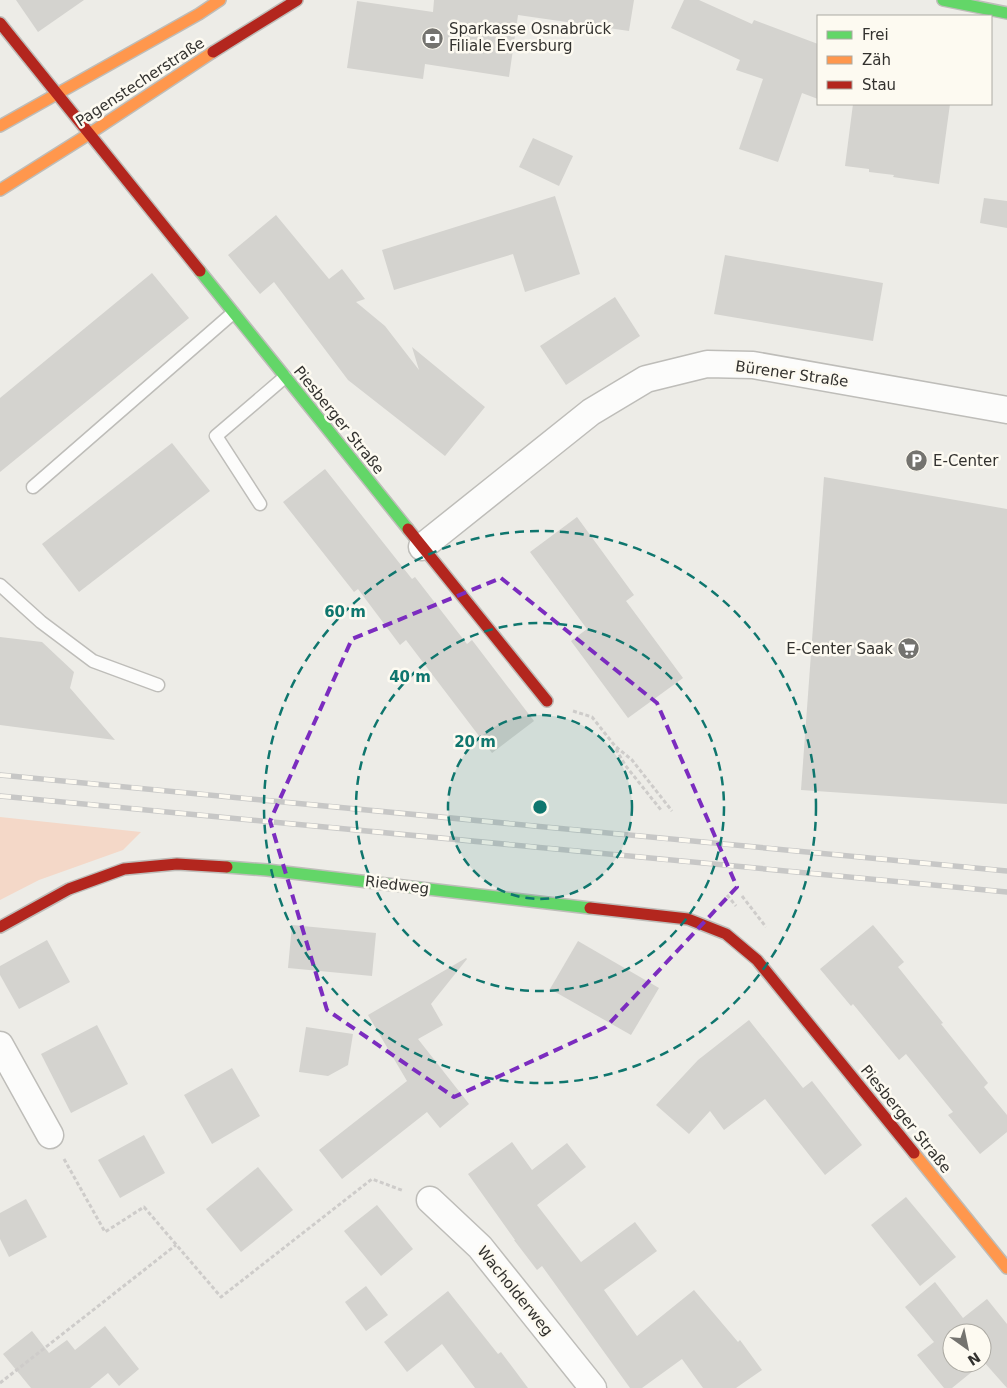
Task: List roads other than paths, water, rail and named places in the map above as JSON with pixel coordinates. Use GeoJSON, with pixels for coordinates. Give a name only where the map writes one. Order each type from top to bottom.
{"type":"FeatureCollection","features":[{"type":"Feature","properties":{"kind":"street","name":"Pagenstecherstraße"},"geometry":{"type":"LineString","coordinates":[[0,126],[199,14],[220,0]]}},
{"type":"Feature","properties":{"kind":"street","name":"Pagenstecherstraße"},"geometry":{"type":"LineString","coordinates":[[0,190],[297,0]]}},
{"type":"Feature","properties":{"kind":"street"},"geometry":{"type":"LineString","coordinates":[[943,0],[1007,13]]}},
{"type":"Feature","properties":{"kind":"street","name":"Piesberger Straße"},"geometry":{"type":"LineString","coordinates":[[0,23],[547,701]]}},
{"type":"Feature","properties":{"kind":"street","name":"Bürener Straße"},"geometry":{"type":"LineString","coordinates":[[422,547],[591,412],[646,380],[707,364],[753,365],[1007,410]]}},
{"type":"Feature","properties":{"kind":"street","name":"Riedweg"},"geometry":{"type":"LineString","coordinates":[[0,927],[69,890],[124,869],[177,864],[267,870],[688,919],[726,934],[757,960],[781,989]]}},
{"type":"Feature","properties":{"kind":"street","name":"Piesberger Straße"},"geometry":{"type":"LineString","coordinates":[[781,989],[1007,1268]]}},
{"type":"Feature","properties":{"kind":"street"},"geometry":{"type":"LineString","coordinates":[[0,1045],[50,1135]]}},
{"type":"Feature","properties":{"kind":"street","name":"Wacholderweg"},"geometry":{"type":"LineString","coordinates":[[430,1200],[480,1247],[593,1388]]}},
{"type":"Feature","properties":{"kind":"lane"},"geometry":{"type":"LineString","coordinates":[[33,488],[233,313]]}},
{"type":"Feature","properties":{"kind":"lane"},"geometry":{"type":"LineString","coordinates":[[260,504],[216,436],[285,377]]}},
{"type":"Feature","properties":{"kind":"lane"},"geometry":{"type":"LineString","coordinates":[[0,585],[41,622],[93,661],[158,685]]}},
{"type":"Feature","properties":{"kind":"railway"},"geometry":{"type":"LineString","coordinates":[[0,775],[1007,871]]}},
{"type":"Feature","properties":{"kind":"railway"},"geometry":{"type":"LineString","coordinates":[[0,796],[1007,892]]}},
{"type":"Feature","properties":{"kind":"place","name":"Sparkasse Osnabrück Filiale Eversburg"},"geometry":{"type":"Point","coordinates":[433,38]}},
{"type":"Feature","properties":{"kind":"place","name":"E-Center"},"geometry":{"type":"Point","coordinates":[917,461]}},
{"type":"Feature","properties":{"kind":"place","name":"E-Center Saak"},"geometry":{"type":"Point","coordinates":[909,649]}}]}
